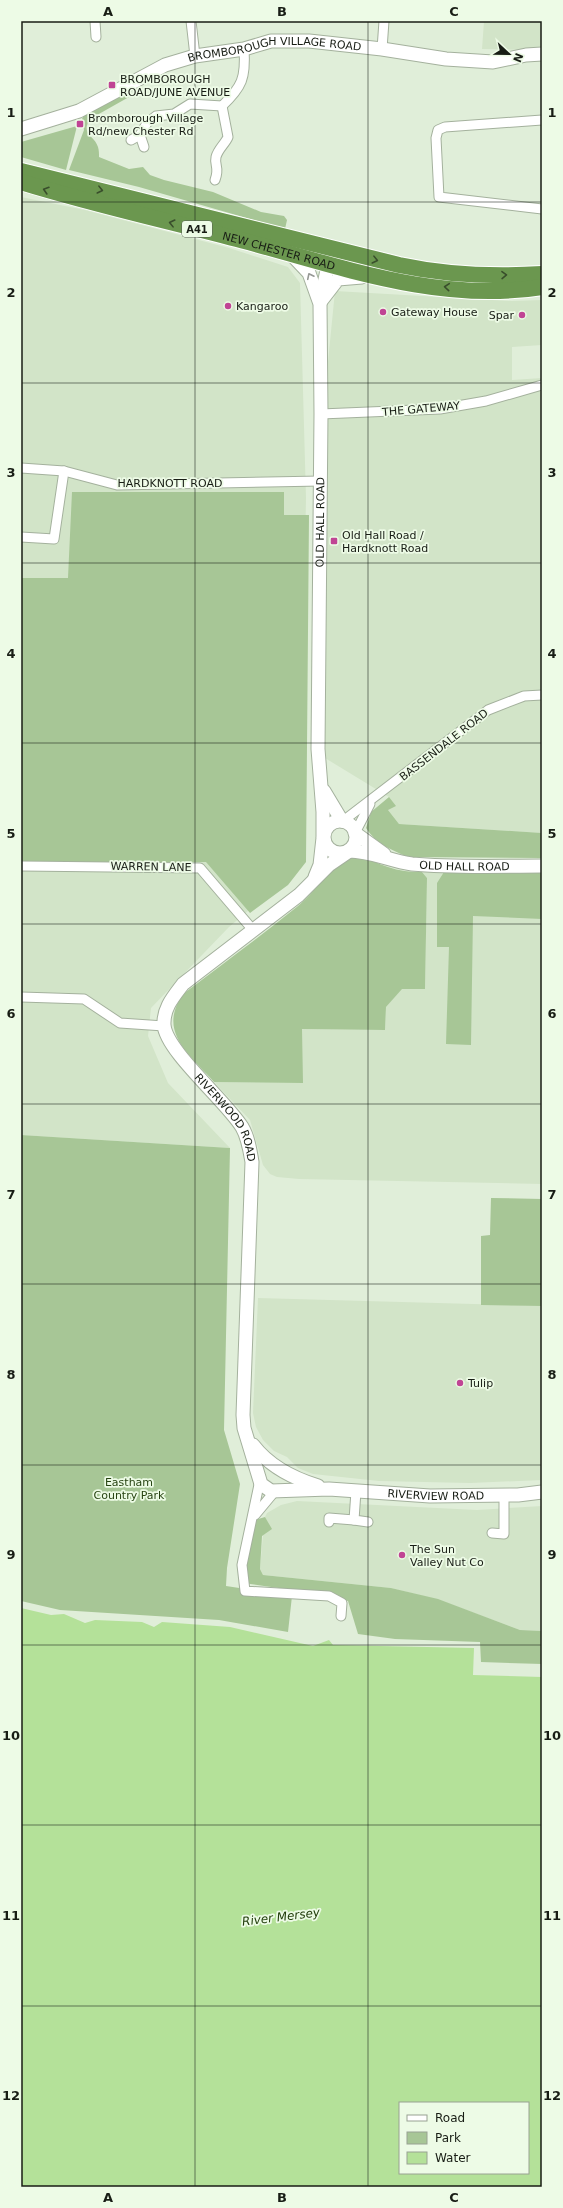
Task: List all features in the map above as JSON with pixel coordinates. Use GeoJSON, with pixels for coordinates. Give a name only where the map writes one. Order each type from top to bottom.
{"type":"FeatureCollection","features":[{"type":"Feature","properties":{"kind":"highway","name":"NEW CHESTER ROAD"},"geometry":{"type":"LineString","coordinates":[[21,170],[399,265],[436,272],[485,275],[542,274]]}},
{"type":"Feature","properties":{"kind":"highway","name":"NEW CHESTER ROAD"},"geometry":{"type":"LineString","coordinates":[[21,182],[372,277],[432,286],[501,292],[542,287]]}},
{"type":"Feature","properties":{"kind":"street"},"geometry":{"type":"LineString","coordinates":[[95,21],[96,37]]}},
{"type":"Feature","properties":{"kind":"street"},"geometry":{"type":"LineString","coordinates":[[191,21],[195,56]]}},
{"type":"Feature","properties":{"kind":"street"},"geometry":{"type":"LineString","coordinates":[[382,49],[384,21]]}},
{"type":"Feature","properties":{"kind":"street","name":"BROMBOROUGH VILLAGE ROAD"},"geometry":{"type":"LineString","coordinates":[[21,129],[79,111],[166,65],[195,56],[244,49],[271,41],[295,40],[382,49],[446,59],[493,62],[542,54]]}},
{"type":"Feature","properties":{"kind":"street"},"geometry":{"type":"LineString","coordinates":[[222,106],[243,82],[246,66],[244,49]]}},
{"type":"Feature","properties":{"kind":"street"},"geometry":{"type":"LineString","coordinates":[[131,140],[140,135],[147,123],[156,116],[174,114],[190,104],[222,106]]}},
{"type":"Feature","properties":{"kind":"street"},"geometry":{"type":"LineString","coordinates":[[222,106],[228,137],[217,152],[215,159],[217,175],[228,170]]}},
{"type":"Feature","properties":{"kind":"street"},"geometry":{"type":"LineString","coordinates":[[542,120],[445,127],[438,130],[436,138],[439,197],[542,209]]}},
{"type":"Feature","properties":{"kind":"street"},"geometry":{"type":"LineString","coordinates":[[140,135],[144,147]]}},
{"type":"Feature","properties":{"kind":"street"},"geometry":{"type":"LineString","coordinates":[[133,198],[315,252],[323,257],[326,264]]}},
{"type":"Feature","properties":{"kind":"street"},"geometry":{"type":"LineString","coordinates":[[326,264],[330,256],[338,250]]}},
{"type":"Feature","properties":{"kind":"street"},"geometry":{"type":"LineString","coordinates":[[292,255],[309,273],[320,303]]}},
{"type":"Feature","properties":{"kind":"street","name":"OLD HALL ROAD"},"geometry":{"type":"LineString","coordinates":[[323,837],[324,812],[318,754],[318,666],[321,414],[320,303],[326,264]]}},
{"type":"Feature","properties":{"kind":"street"},"geometry":{"type":"LineString","coordinates":[[320,303],[338,279],[348,276],[372,277]]}},
{"type":"Feature","properties":{"kind":"street","name":"THE GATEWAY"},"geometry":{"type":"LineString","coordinates":[[321,414],[440,410],[486,401],[542,385]]}},
{"type":"Feature","properties":{"kind":"street","name":"HARDKNOTT ROAD"},"geometry":{"type":"LineString","coordinates":[[21,468],[64,471],[117,485],[320,481]]}},
{"type":"Feature","properties":{"kind":"street"},"geometry":{"type":"LineString","coordinates":[[21,537],[54,539],[64,471]]}},
{"type":"Feature","properties":{"kind":"street","name":"BASSENDALE ROAD"},"geometry":{"type":"LineString","coordinates":[[343,821],[373,800],[488,710],[524,696],[542,695]]}},
{"type":"Feature","properties":{"kind":"street","name":"OLD HALL ROAD"},"geometry":{"type":"LineString","coordinates":[[320,780],[329,801],[343,821]]}},
{"type":"Feature","properties":{"kind":"street","name":"BASSENDALE ROAD"},"geometry":{"type":"LineString","coordinates":[[355,833],[364,813],[373,800]]}},
{"type":"Feature","properties":{"kind":"street"},"geometry":{"type":"LineString","coordinates":[[21,997],[84,999],[120,1023],[164,1026],[165,1013],[170,1001],[183,984],[299,895],[313,881],[329,865],[348,851],[355,843],[355,833],[351,825],[343,821],[337,821],[327,826],[323,837],[320,864],[313,881]]}},
{"type":"Feature","properties":{"kind":"street","name":"OLD HALL ROAD"},"geometry":{"type":"LineString","coordinates":[[355,833],[389,857]]}},
{"type":"Feature","properties":{"kind":"street"},"geometry":{"type":"LineString","coordinates":[[323,837],[324,843],[332,852],[343,854],[348,851]]}},
{"type":"Feature","properties":{"kind":"street","name":"OLD HALL ROAD"},"geometry":{"type":"LineString","coordinates":[[348,851],[364,851],[389,857],[404,863],[433,865],[542,866]]}},
{"type":"Feature","properties":{"kind":"street","name":"WARREN LANE"},"geometry":{"type":"LineString","coordinates":[[21,866],[200,868],[253,930]]}},
{"type":"Feature","properties":{"kind":"street","name":"RIVERWOOD ROAD"},"geometry":{"type":"LineString","coordinates":[[164,1026],[177,1052],[234,1116],[243,1128],[249,1144],[252,1162],[243,1409],[246,1434],[260,1480]]}},
{"type":"Feature","properties":{"kind":"street","name":"RIVERWOOD ROAD"},"geometry":{"type":"LineString","coordinates":[[246,1434],[262,1456],[279,1469]]}},
{"type":"Feature","properties":{"kind":"street"},"geometry":{"type":"LineString","coordinates":[[251,1522],[276,1491],[284,1484],[285,1476],[279,1469],[266,1469],[260,1480],[251,1522],[242,1565],[245,1591],[330,1596],[342,1603],[341,1616]]}},
{"type":"Feature","properties":{"kind":"street","name":"RIVERVIEW ROAD"},"geometry":{"type":"LineString","coordinates":[[279,1469],[297,1479],[329,1489]]}},
{"type":"Feature","properties":{"kind":"street"},"geometry":{"type":"LineString","coordinates":[[260,1480],[264,1487],[276,1491]]}},
{"type":"Feature","properties":{"kind":"street","name":"RIVERVIEW ROAD"},"geometry":{"type":"LineString","coordinates":[[276,1491],[329,1489],[430,1496],[504,1495],[542,1492]]}},
{"type":"Feature","properties":{"kind":"street"},"geometry":{"type":"LineString","coordinates":[[354,1520],[356,1491]]}},
{"type":"Feature","properties":{"kind":"street"},"geometry":{"type":"LineString","coordinates":[[492,1533],[504,1534],[504,1495]]}},
{"type":"Feature","properties":{"kind":"street"},"geometry":{"type":"LineString","coordinates":[[329,1522],[329,1518],[368,1522]]}},
{"type":"Feature","properties":{"kind":"shaded area"},"geometry":{"type":"Polygon","coordinates":[[[484,21],[542,21],[542,50],[482,49],[484,21]]]}},
{"type":"Feature","properties":{"kind":"shaded area"},"geometry":{"type":"Polygon","coordinates":[[[21,197],[85,210],[229,248],[288,267],[300,283],[306,498],[299,868],[229,927],[151,1008],[148,1036],[168,1083],[230,1148],[21,1135],[21,197]]]}},
{"type":"Feature","properties":{"kind":"shaded area"},"geometry":{"type":"Polygon","coordinates":[[[335,291],[512,301],[542,300],[542,345],[512,347],[512,380],[542,378],[542,833],[399,824],[388,810],[389,797],[325,758],[326,382],[335,291]]]}},
{"type":"Feature","properties":{"kind":"shaded area"},"geometry":{"type":"Polygon","coordinates":[[[422,872],[542,872],[542,1184],[299,1179],[277,1177],[270,1174],[263,1165],[250,1120],[214,1082],[302,1083],[301,1029],[385,1030],[386,1007],[402,988],[425,989],[427,878],[422,872]]]}},
{"type":"Feature","properties":{"kind":"shaded area"},"geometry":{"type":"Polygon","coordinates":[[[258,1298],[542,1306],[542,1480],[470,1483],[379,1481],[313,1474],[298,1468],[287,1457],[274,1451],[263,1440],[256,1427],[253,1413],[258,1298]]]}},
{"type":"Feature","properties":{"kind":"shaded area"},"geometry":{"type":"Polygon","coordinates":[[[297,1501],[477,1510],[542,1506],[542,1631],[520,1630],[439,1600],[391,1588],[263,1575],[260,1569],[263,1535],[271,1529],[265,1517],[267,1513],[281,1505],[297,1501]]]}},
{"type":"Feature","properties":{"kind":"green space"},"geometry":{"type":"Polygon","coordinates":[[[126,93],[129,97],[90,119],[87,124],[87,132],[99,149],[99,157],[129,169],[143,167],[150,175],[164,180],[213,192],[261,212],[284,216],[287,220],[285,229],[139,187],[69,170],[84,130],[82,119],[84,115],[126,93]]]}},
{"type":"Feature","properties":{"kind":"green space"},"geometry":{"type":"Polygon","coordinates":[[[77,126],[66,170],[21,157],[21,142],[77,126]]]}},
{"type":"Feature","properties":{"kind":"green space"},"geometry":{"type":"Polygon","coordinates":[[[72,492],[284,492],[284,515],[309,515],[306,862],[288,885],[250,913],[206,862],[21,862],[21,578],[68,578],[72,492]]]}},
{"type":"Feature","properties":{"kind":"green space"},"geometry":{"type":"Polygon","coordinates":[[[389,797],[396,806],[388,810],[399,824],[542,833],[542,858],[408,857],[379,842],[366,828],[371,812],[389,797]]]}},
{"type":"Feature","properties":{"kind":"green space"},"geometry":{"type":"Polygon","coordinates":[[[355,857],[396,869],[422,872],[427,878],[425,989],[402,989],[386,1007],[385,1030],[302,1029],[303,1083],[214,1082],[186,1052],[179,1042],[175,1031],[173,1020],[176,1008],[183,994],[298,906],[337,867],[355,857]]]}},
{"type":"Feature","properties":{"kind":"green space"},"geometry":{"type":"Polygon","coordinates":[[[444,872],[542,872],[542,919],[473,916],[471,1045],[446,1044],[449,947],[437,947],[437,883],[444,872]]]}},
{"type":"Feature","properties":{"kind":"green space","name":"Eastham Country Park"},"geometry":{"type":"Polygon","coordinates":[[[21,1135],[230,1148],[224,1430],[240,1484],[227,1568],[226,1586],[292,1596],[288,1632],[219,1620],[60,1610],[21,1601],[21,1135]]]}},
{"type":"Feature","properties":{"kind":"green space"},"geometry":{"type":"Polygon","coordinates":[[[491,1198],[542,1199],[542,1306],[481,1305],[481,1236],[490,1235],[491,1198]]]}},
{"type":"Feature","properties":{"kind":"green space"},"geometry":{"type":"Polygon","coordinates":[[[265,1517],[272,1529],[262,1536],[260,1569],[263,1575],[391,1588],[438,1599],[520,1630],[542,1631],[542,1664],[481,1662],[480,1642],[395,1639],[358,1634],[348,1601],[309,1592],[245,1583],[247,1550],[255,1520],[265,1517]]]}},
{"type":"Feature","properties":{"kind":"water","name":"River Mersey"},"geometry":{"type":"Polygon","coordinates":[[[21,1608],[51,1615],[64,1614],[85,1623],[95,1620],[142,1622],[154,1627],[162,1622],[230,1627],[313,1646],[329,1640],[333,1645],[474,1648],[473,1675],[542,1677],[542,2187],[21,2187],[21,1608]]]}},
{"type":"Feature","properties":{"kind":"place","name":"BROMBOROUGH ROAD/JUNE AVENUE"},"geometry":{"type":"Point","coordinates":[112,85]}},
{"type":"Feature","properties":{"kind":"place","name":"Bromborough Village Rd/new Chester Rd"},"geometry":{"type":"Point","coordinates":[80,124]}},
{"type":"Feature","properties":{"kind":"place","name":"Kangaroo"},"geometry":{"type":"Point","coordinates":[228,306]}},
{"type":"Feature","properties":{"kind":"place","name":"Gateway House"},"geometry":{"type":"Point","coordinates":[383,312]}},
{"type":"Feature","properties":{"kind":"place","name":"Spar"},"geometry":{"type":"Point","coordinates":[522,315]}},
{"type":"Feature","properties":{"kind":"place","name":"Old Hall Road / Hardknott Road"},"geometry":{"type":"Point","coordinates":[334,541]}},
{"type":"Feature","properties":{"kind":"place","name":"Tulip"},"geometry":{"type":"Point","coordinates":[460,1383]}},
{"type":"Feature","properties":{"kind":"place","name":"The Sun Valley Nut Co"},"geometry":{"type":"Point","coordinates":[402,1555]}}]}
